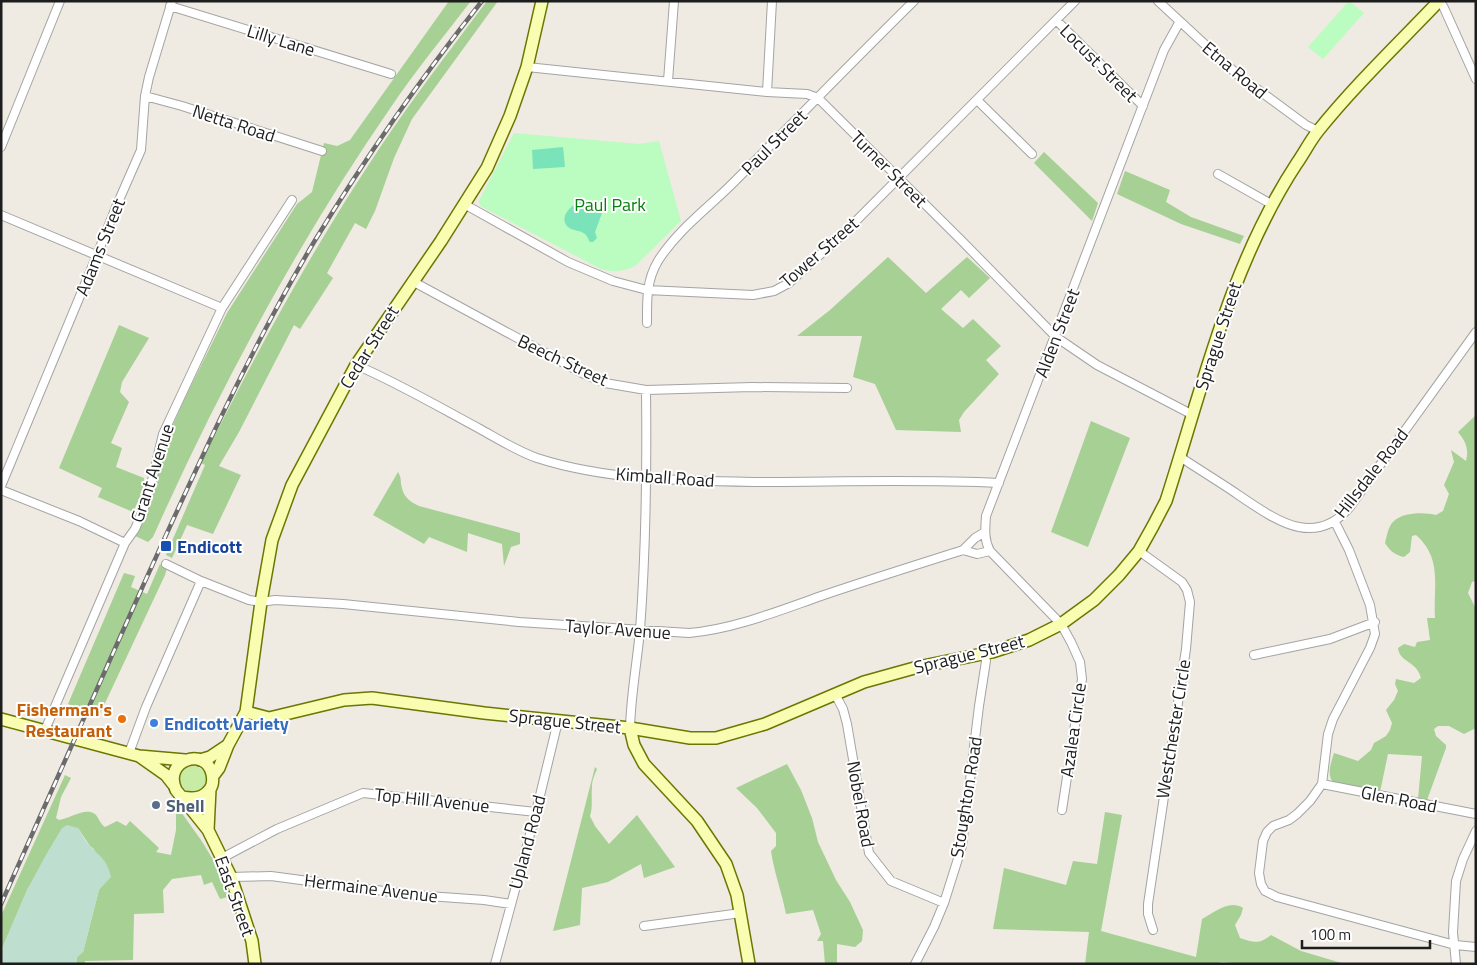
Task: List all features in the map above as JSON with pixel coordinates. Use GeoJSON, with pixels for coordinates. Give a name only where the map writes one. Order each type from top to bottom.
{"type":"FeatureCollection","features":[{"type":"Feature","properties":{"kind":"main road","name":"Cedar Street"},"geometry":{"type":"LineString","coordinates":[[246,712],[261,602],[272,540],[292,485],[356,365],[487,168],[510,116],[527,66],[542,1]]}},
{"type":"Feature","properties":{"kind":"main road","name":"Sprague Street"},"geometry":{"type":"LineString","coordinates":[[246,712],[269,718],[344,700],[372,698],[484,714],[630,728],[690,738],[716,738],[765,724],[864,682],[918,667],[984,654],[1029,640],[1061,624],[1094,600],[1139,551],[1166,501],[1239,274],[1271,204],[1318,131],[1375,66],[1439,1]]}},
{"type":"Feature","properties":{"kind":"main road"},"geometry":{"type":"LineString","coordinates":[[134,755],[166,775],[182,797],[199,798],[210,789],[213,776],[219,768],[228,745],[246,712]]}},
{"type":"Feature","properties":{"kind":"main road"},"geometry":{"type":"LineString","coordinates":[[1,719],[134,755],[185,760]]}},
{"type":"Feature","properties":{"kind":"main road"},"geometry":{"type":"LineString","coordinates":[[630,728],[634,745],[644,764],[697,821],[721,856],[737,895],[749,964]]}},
{"type":"Feature","properties":{"kind":"main road"},"geometry":{"type":"LineString","coordinates":[[200,760],[210,757],[228,745]]}},
{"type":"Feature","properties":{"kind":"main road"},"geometry":{"type":"LineString","coordinates":[[173,784],[173,774],[177,766],[185,760],[192,758],[206,764],[211,769],[213,776]]}},
{"type":"Feature","properties":{"kind":"main road","name":"East Street"},"geometry":{"type":"LineString","coordinates":[[208,830],[210,789]]}},
{"type":"Feature","properties":{"kind":"main road","name":"East Street"},"geometry":{"type":"LineString","coordinates":[[182,797],[208,830],[231,877],[252,940],[255,964]]}},
{"type":"Feature","properties":{"kind":"street"},"geometry":{"type":"LineString","coordinates":[[1,147],[60,1]]}},
{"type":"Feature","properties":{"kind":"street"},"geometry":{"type":"LineString","coordinates":[[668,81],[674,1]]}},
{"type":"Feature","properties":{"kind":"street"},"geometry":{"type":"LineString","coordinates":[[767,92],[772,1]]}},
{"type":"Feature","properties":{"kind":"street","name":"Paul Street"},"geometry":{"type":"LineString","coordinates":[[647,290],[658,262],[671,243],[914,1]]}},
{"type":"Feature","properties":{"kind":"street","name":"Tower Street"},"geometry":{"type":"LineString","coordinates":[[464,204],[568,262],[613,281],[647,290],[752,295],[774,291],[789,283],[848,229],[1075,1]]}},
{"type":"Feature","properties":{"kind":"street","name":"Etna Road"},"geometry":{"type":"LineString","coordinates":[[1158,1],[1238,75],[1306,125],[1318,131]]}},
{"type":"Feature","properties":{"kind":"street"},"geometry":{"type":"LineString","coordinates":[[1439,1],[1444,8],[1476,79]]}},
{"type":"Feature","properties":{"kind":"street","name":"Lilly Lane"},"geometry":{"type":"LineString","coordinates":[[171,4],[391,74]]}},
{"type":"Feature","properties":{"kind":"street","name":"Adams Street"},"geometry":{"type":"LineString","coordinates":[[1,486],[141,150],[145,96],[171,4]]}},
{"type":"Feature","properties":{"kind":"street","name":"Locust Street"},"geometry":{"type":"LineString","coordinates":[[1056,20],[1143,106]]}},
{"type":"Feature","properties":{"kind":"street","name":"Alden Street"},"geometry":{"type":"LineString","coordinates":[[1061,624],[990,551],[985,532],[986,516],[1056,337],[1164,50],[1179,22]]}},
{"type":"Feature","properties":{"kind":"street"},"geometry":{"type":"LineString","coordinates":[[527,66],[767,92],[806,94],[818,98]]}},
{"type":"Feature","properties":{"kind":"street","name":"Netta Road"},"geometry":{"type":"LineString","coordinates":[[145,96],[322,151]]}},
{"type":"Feature","properties":{"kind":"street","name":"Turner Street"},"geometry":{"type":"LineString","coordinates":[[818,98],[1056,337],[1097,365],[1193,414]]}},
{"type":"Feature","properties":{"kind":"street"},"geometry":{"type":"LineString","coordinates":[[977,100],[1032,154]]}},
{"type":"Feature","properties":{"kind":"street"},"geometry":{"type":"LineString","coordinates":[[1218,174],[1271,204]]}},
{"type":"Feature","properties":{"kind":"street","name":"Grant Avenue"},"geometry":{"type":"LineString","coordinates":[[45,730],[125,543],[144,508],[150,490],[162,434],[222,308],[292,200]]}},
{"type":"Feature","properties":{"kind":"street"},"geometry":{"type":"LineString","coordinates":[[1,214],[222,308]]}},
{"type":"Feature","properties":{"kind":"street","name":"Beech Street"},"geometry":{"type":"LineString","coordinates":[[412,281],[584,374],[605,383],[646,390],[752,387],[847,388]]}},
{"type":"Feature","properties":{"kind":"street"},"geometry":{"type":"LineString","coordinates":[[647,290],[647,323]]}},
{"type":"Feature","properties":{"kind":"street","name":"Hillsdale Road"},"geometry":{"type":"LineString","coordinates":[[1180,457],[1264,511],[1288,524],[1312,528],[1328,525],[1342,517],[1349,508],[1476,332]]}},
{"type":"Feature","properties":{"kind":"street","name":"Kimball Road"},"geometry":{"type":"LineString","coordinates":[[356,365],[384,377],[535,457],[590,471],[648,478],[712,482],[936,480],[999,483]]}},
{"type":"Feature","properties":{"kind":"street"},"geometry":{"type":"LineString","coordinates":[[630,728],[632,692],[640,631],[648,478],[646,390]]}},
{"type":"Feature","properties":{"kind":"street"},"geometry":{"type":"LineString","coordinates":[[1,490],[79,521],[125,543]]}},
{"type":"Feature","properties":{"kind":"street"},"geometry":{"type":"LineString","coordinates":[[1335,522],[1349,550],[1370,605],[1375,634],[1370,648],[1332,719],[1328,734],[1322,784],[1310,801],[1297,814],[1289,820],[1273,826],[1267,832],[1258,873],[1261,884],[1265,891],[1277,897],[1455,945],[1476,947]]}},
{"type":"Feature","properties":{"kind":"street","name":"Taylor Avenue"},"geometry":{"type":"LineString","coordinates":[[166,564],[242,598],[261,602],[274,600],[343,604],[519,622],[689,633],[710,631],[748,621],[963,550],[974,538],[985,532]]}},
{"type":"Feature","properties":{"kind":"street","name":"Taylor Avenue"},"geometry":{"type":"LineString","coordinates":[[963,550],[977,554],[990,551]]}},
{"type":"Feature","properties":{"kind":"street","name":"Westchester Circle"},"geometry":{"type":"LineString","coordinates":[[1139,551],[1182,582],[1187,590],[1190,602],[1186,649],[1148,904],[1148,914],[1153,930]]}},
{"type":"Feature","properties":{"kind":"street"},"geometry":{"type":"LineString","coordinates":[[134,755],[146,707],[201,581]]}},
{"type":"Feature","properties":{"kind":"street"},"geometry":{"type":"LineString","coordinates":[[1254,655],[1330,639],[1374,622]]}},
{"type":"Feature","properties":{"kind":"street","name":"Azalea Circle"},"geometry":{"type":"LineString","coordinates":[[1061,624],[1080,662],[1082,679],[1062,810]]}},
{"type":"Feature","properties":{"kind":"street","name":"Stoughton Road"},"geometry":{"type":"LineString","coordinates":[[915,964],[944,903],[962,846],[986,661],[984,654]]}},
{"type":"Feature","properties":{"kind":"street","name":"Nobel Road"},"geometry":{"type":"LineString","coordinates":[[835,694],[843,709],[847,724],[869,854],[890,882],[944,903]]}},
{"type":"Feature","properties":{"kind":"street","name":"Upland Road"},"geometry":{"type":"LineString","coordinates":[[495,964],[536,812],[558,721]]}},
{"type":"Feature","properties":{"kind":"street","name":"Glen Road"},"geometry":{"type":"LineString","coordinates":[[1322,784],[1476,814]]}},
{"type":"Feature","properties":{"kind":"street","name":"Top Hill Avenue"},"geometry":{"type":"LineString","coordinates":[[222,858],[277,829],[363,793],[536,812]]}},
{"type":"Feature","properties":{"kind":"street"},"geometry":{"type":"LineString","coordinates":[[1456,964],[1453,925],[1456,881],[1462,858],[1476,830]]}},
{"type":"Feature","properties":{"kind":"street","name":"Hermaine Avenue"},"geometry":{"type":"LineString","coordinates":[[231,877],[271,876],[414,895],[511,904]]}},
{"type":"Feature","properties":{"kind":"street"},"geometry":{"type":"LineString","coordinates":[[644,926],[741,913]]}},
{"type":"Feature","properties":{"kind":"green space"},"geometry":{"type":"Polygon","coordinates":[[[449,1],[471,1],[420,66],[391,107],[292,263],[262,316],[205,426],[153,537],[148,542],[133,535],[152,494],[168,436],[185,398],[227,313],[297,204],[312,192],[324,143],[337,146],[350,140],[449,1]]]}},
{"type":"Feature","properties":{"kind":"green space"},"geometry":{"type":"Polygon","coordinates":[[[487,1],[498,1],[412,119],[394,158],[375,211],[366,229],[355,223],[327,273],[333,278],[300,329],[294,325],[239,432],[219,466],[241,475],[213,534],[187,525],[172,558],[166,555],[205,465],[201,463],[242,382],[307,264],[354,187],[392,130],[487,1]]]}},
{"type":"Feature","properties":{"kind":"green space"},"geometry":{"type":"Polygon","coordinates":[[[1349,1],[1364,13],[1323,59],[1308,47],[1349,1]]]}},
{"type":"Feature","properties":{"kind":"green space","name":"Paul Park"},"geometry":{"type":"Polygon","coordinates":[[[514,133],[639,144],[659,141],[681,221],[635,266],[623,270],[610,271],[601,269],[482,207],[479,201],[514,133]]]}},
{"type":"Feature","properties":{"kind":"green space"},"geometry":{"type":"Polygon","coordinates":[[[563,147],[565,167],[533,169],[532,150],[563,147]]]}},
{"type":"Feature","properties":{"kind":"green space"},"geometry":{"type":"Polygon","coordinates":[[[1044,152],[1098,203],[1092,221],[1034,163],[1044,152]]]}},
{"type":"Feature","properties":{"kind":"green space"},"geometry":{"type":"Polygon","coordinates":[[[1125,171],[1170,190],[1166,202],[1191,217],[1244,236],[1240,244],[1181,224],[1117,194],[1125,171]]]}},
{"type":"Feature","properties":{"kind":"green space"},"geometry":{"type":"Polygon","coordinates":[[[583,200],[595,205],[602,213],[595,232],[597,238],[593,242],[590,242],[584,233],[568,227],[564,219],[568,211],[575,204],[583,200]]]}},
{"type":"Feature","properties":{"kind":"green space"},"geometry":{"type":"Polygon","coordinates":[[[888,257],[926,293],[967,257],[990,278],[969,298],[961,290],[941,309],[963,328],[973,319],[1001,346],[986,360],[999,374],[964,412],[959,420],[961,432],[896,430],[875,384],[853,377],[862,336],[797,336],[830,310],[888,257]]]}},
{"type":"Feature","properties":{"kind":"green space"},"geometry":{"type":"Polygon","coordinates":[[[119,325],[149,338],[122,382],[120,392],[129,402],[111,443],[122,448],[116,467],[144,478],[143,491],[133,512],[98,497],[102,488],[59,468],[119,325]]]}},
{"type":"Feature","properties":{"kind":"green space"},"geometry":{"type":"Polygon","coordinates":[[[1476,415],[1476,581],[1472,582],[1468,593],[1476,609],[1476,728],[1464,734],[1449,726],[1438,726],[1434,729],[1436,736],[1446,745],[1446,748],[1427,800],[1418,799],[1422,756],[1388,754],[1380,792],[1334,783],[1330,773],[1334,753],[1358,761],[1371,750],[1374,743],[1386,736],[1390,730],[1392,723],[1386,710],[1398,691],[1395,684],[1396,679],[1414,683],[1421,678],[1416,668],[1401,656],[1398,648],[1404,644],[1415,647],[1417,642],[1430,640],[1427,618],[1435,618],[1435,574],[1433,563],[1424,544],[1416,535],[1412,536],[1410,552],[1404,557],[1393,552],[1385,543],[1390,526],[1398,518],[1426,513],[1436,515],[1443,511],[1449,494],[1444,485],[1454,462],[1451,450],[1466,461],[1466,446],[1458,432],[1476,415]]]}},
{"type":"Feature","properties":{"kind":"green space"},"geometry":{"type":"Polygon","coordinates":[[[1091,421],[1130,438],[1088,547],[1051,532],[1091,421]]]}},
{"type":"Feature","properties":{"kind":"green space"},"geometry":{"type":"Polygon","coordinates":[[[398,472],[404,494],[419,506],[520,533],[520,544],[511,547],[504,566],[502,544],[468,533],[467,552],[429,537],[424,544],[373,515],[398,472]]]}},
{"type":"Feature","properties":{"kind":"green space"},"geometry":{"type":"Polygon","coordinates":[[[160,564],[167,568],[165,575],[99,716],[68,704],[124,573],[135,576],[131,587],[147,594],[160,564]]]}},
{"type":"Feature","properties":{"kind":"green space"},"geometry":{"type":"Polygon","coordinates":[[[787,764],[801,790],[812,818],[818,842],[863,930],[862,941],[855,947],[837,944],[837,964],[825,964],[823,941],[817,941],[821,934],[813,910],[786,914],[771,851],[776,846],[776,833],[757,808],[736,788],[787,764]]]}},
{"type":"Feature","properties":{"kind":"green space"},"geometry":{"type":"Polygon","coordinates":[[[193,766],[202,770],[206,779],[202,788],[193,792],[184,788],[180,779],[184,770],[193,766]]]}},
{"type":"Feature","properties":{"kind":"green space"},"geometry":{"type":"Polygon","coordinates":[[[595,767],[597,769],[592,784],[590,816],[609,844],[637,815],[675,867],[644,878],[641,864],[608,882],[582,888],[580,925],[553,931],[595,767]]]}},
{"type":"Feature","properties":{"kind":"green space"},"geometry":{"type":"Polygon","coordinates":[[[65,775],[71,778],[61,797],[56,818],[59,820],[91,812],[95,814],[105,827],[117,821],[126,826],[130,821],[159,848],[156,852],[171,855],[176,830],[176,805],[212,858],[228,897],[220,899],[212,882],[204,885],[201,875],[172,879],[163,890],[164,913],[134,914],[133,960],[85,961],[85,964],[76,964],[77,957],[83,952],[99,890],[94,849],[78,828],[28,888],[1,951],[1,916],[65,775]]]}},
{"type":"Feature","properties":{"kind":"green space"},"geometry":{"type":"Polygon","coordinates":[[[1105,812],[1122,815],[1101,931],[1196,957],[1202,919],[1222,908],[1232,905],[1243,908],[1235,925],[1240,938],[1257,942],[1271,935],[1301,951],[1345,964],[1243,964],[1222,962],[1216,964],[1085,964],[1089,932],[993,929],[1004,868],[1066,885],[1073,861],[1097,864],[1105,812]]]}},
{"type":"Feature","properties":{"kind":"green space"},"geometry":{"type":"Polygon","coordinates":[[[67,825],[78,828],[105,862],[111,877],[99,890],[83,952],[77,957],[76,964],[1,964],[1,951],[28,888],[62,828],[67,825]]]}},
{"type":"Feature","properties":{"kind":"railway"},"geometry":{"type":"LineString","coordinates":[[1,904],[182,500],[267,326],[314,242],[373,149],[437,59],[482,1]]}},
{"type":"Feature","properties":{"kind":"place","name":"Endicott"},"geometry":{"type":"Point","coordinates":[166,546]}},
{"type":"Feature","properties":{"kind":"place","name":"Fisherman's Restaurant"},"geometry":{"type":"Point","coordinates":[122,719]}},
{"type":"Feature","properties":{"kind":"place","name":"Endicott Variety"},"geometry":{"type":"Point","coordinates":[154,723]}},
{"type":"Feature","properties":{"kind":"place","name":"Shell"},"geometry":{"type":"Point","coordinates":[156,805]}}]}
